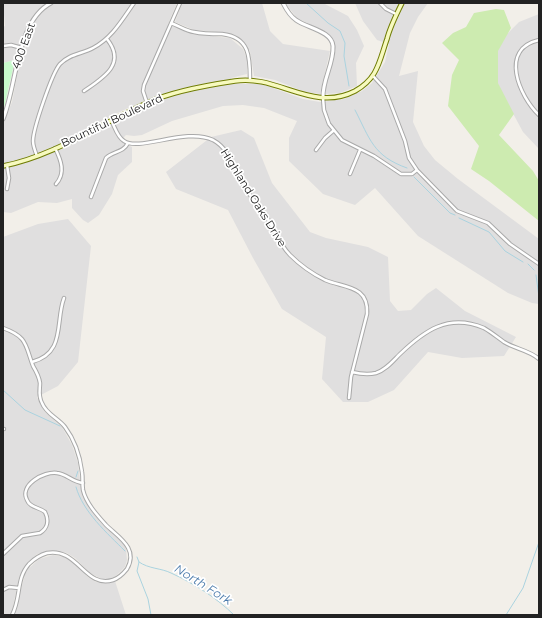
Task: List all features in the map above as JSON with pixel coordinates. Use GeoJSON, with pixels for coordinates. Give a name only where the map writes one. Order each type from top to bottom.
{"type":"FeatureCollection","features":[{"type":"Feature","properties":{"kind":"main road","name":"Bountiful Boulevard"},"geometry":{"type":"LineString","coordinates":[[5,165],[37,156],[148,102],[180,93],[250,79],[274,84],[307,96],[324,98],[338,97],[352,93],[363,86],[373,76],[381,61],[386,41],[396,14],[402,3]]}},
{"type":"Feature","properties":{"kind":"street","name":"400 East"},"geometry":{"type":"LineString","coordinates":[[3,119],[22,48],[34,19],[42,9],[51,3]]}},
{"type":"Feature","properties":{"kind":"street"},"geometry":{"type":"LineString","coordinates":[[37,156],[33,138],[54,72],[68,58],[92,48],[106,39],[118,26],[134,3]]}},
{"type":"Feature","properties":{"kind":"street"},"geometry":{"type":"LineString","coordinates":[[148,102],[143,94],[143,87],[180,3]]}},
{"type":"Feature","properties":{"kind":"street"},"geometry":{"type":"LineString","coordinates":[[283,3],[296,20],[324,34],[332,41],[333,50],[323,86],[326,117],[333,131],[346,143],[378,159],[401,174],[412,174],[417,170]]}},
{"type":"Feature","properties":{"kind":"street"},"geometry":{"type":"LineString","coordinates":[[380,3],[386,9],[396,14]]}},
{"type":"Feature","properties":{"kind":"street"},"geometry":{"type":"LineString","coordinates":[[171,23],[193,32],[226,35],[238,39],[249,54],[250,79]]}},
{"type":"Feature","properties":{"kind":"street"},"geometry":{"type":"LineString","coordinates":[[84,91],[103,79],[112,67],[114,54],[106,39]]}},
{"type":"Feature","properties":{"kind":"street"},"geometry":{"type":"LineString","coordinates":[[539,40],[528,44],[521,52],[515,69],[517,81],[523,94],[539,115]]}},
{"type":"Feature","properties":{"kind":"street"},"geometry":{"type":"LineString","coordinates":[[3,46],[11,45],[22,48]]}},
{"type":"Feature","properties":{"kind":"street"},"geometry":{"type":"LineString","coordinates":[[373,76],[387,93],[405,141],[409,158],[417,170],[458,211],[488,223],[507,242],[539,264]]}},
{"type":"Feature","properties":{"kind":"street"},"geometry":{"type":"LineString","coordinates":[[91,197],[105,159],[110,154],[124,149],[128,143],[121,138],[111,120]]}},
{"type":"Feature","properties":{"kind":"street"},"geometry":{"type":"LineString","coordinates":[[316,150],[325,138],[333,131]]}},
{"type":"Feature","properties":{"kind":"street","name":"Highland Oaks Drive"},"geometry":{"type":"LineString","coordinates":[[128,143],[136,145],[164,138],[197,136],[212,140],[223,148],[243,186],[264,212],[288,253],[321,278],[351,287],[363,298],[367,314],[352,372],[349,398]]}},
{"type":"Feature","properties":{"kind":"street"},"geometry":{"type":"LineString","coordinates":[[55,148],[62,167],[60,178],[56,184]]}},
{"type":"Feature","properties":{"kind":"street"},"geometry":{"type":"LineString","coordinates":[[350,174],[360,150]]}},
{"type":"Feature","properties":{"kind":"street"},"geometry":{"type":"LineString","coordinates":[[5,165],[10,178],[7,190]]}},
{"type":"Feature","properties":{"kind":"street"},"geometry":{"type":"LineString","coordinates":[[32,362],[47,354],[56,343],[59,330],[60,311],[64,298]]}},
{"type":"Feature","properties":{"kind":"street"},"geometry":{"type":"LineString","coordinates":[[352,372],[366,374],[379,372],[390,364],[422,334],[436,327],[455,323],[481,327],[506,343],[529,352],[539,359]]}},
{"type":"Feature","properties":{"kind":"street"},"geometry":{"type":"LineString","coordinates":[[3,328],[24,341],[29,350],[32,362],[39,378],[42,404],[47,411],[63,424],[70,436],[80,463],[86,497],[96,513],[126,544],[130,558],[126,569],[118,578],[102,581],[91,577],[67,556],[58,553],[47,553],[38,556],[28,564],[23,572],[12,615]]}},
{"type":"Feature","properties":{"kind":"street"},"geometry":{"type":"LineString","coordinates":[[3,554],[20,537],[40,533],[47,525],[48,520],[45,512],[31,506],[26,499],[26,490],[33,482],[43,475],[54,473],[62,474],[75,482],[83,483]]}},
{"type":"Feature","properties":{"kind":"street"},"geometry":{"type":"LineString","coordinates":[[3,590],[9,587],[19,588]]}},
{"type":"Feature","properties":{"kind":"shaded area"},"geometry":{"type":"Polygon","coordinates":[[[3,3],[177,3],[168,24],[192,34],[230,38],[243,49],[247,59],[247,74],[231,78],[232,84],[262,84],[303,99],[320,102],[344,99],[362,91],[372,83],[385,62],[389,44],[377,40],[363,21],[355,3],[428,3],[418,17],[410,33],[399,76],[418,71],[413,122],[424,146],[435,160],[458,179],[539,239],[539,304],[532,303],[508,293],[418,236],[375,188],[355,205],[323,194],[289,161],[289,138],[297,121],[264,108],[243,105],[223,106],[172,121],[142,135],[126,135],[120,141],[132,147],[132,162],[118,175],[112,194],[99,215],[88,223],[83,220],[72,208],[72,199],[57,203],[38,202],[11,213],[3,212],[3,124],[12,102],[19,66],[31,32],[26,30],[15,60],[3,63],[3,27],[5,26],[3,3]],[[132,106],[90,127],[93,133],[136,112],[132,106]]]}},
{"type":"Feature","properties":{"kind":"shaded area"},"geometry":{"type":"Polygon","coordinates":[[[182,3],[262,3],[270,31],[283,44],[330,51],[320,94],[305,92],[275,80],[254,76],[250,51],[239,38],[227,33],[194,30],[175,22],[182,3]]]}},
{"type":"Feature","properties":{"kind":"shaded area"},"geometry":{"type":"Polygon","coordinates":[[[285,3],[323,3],[348,16],[357,30],[364,46],[356,63],[357,86],[340,93],[326,94],[326,86],[335,49],[333,40],[327,33],[297,18],[285,3]]]}},
{"type":"Feature","properties":{"kind":"shaded area"},"geometry":{"type":"Polygon","coordinates":[[[539,14],[539,149],[523,132],[501,91],[494,73],[495,55],[507,34],[519,22],[539,14]]]}},
{"type":"Feature","properties":{"kind":"shaded area"},"geometry":{"type":"Polygon","coordinates":[[[241,130],[254,138],[272,183],[310,232],[326,238],[368,247],[388,257],[390,301],[398,311],[411,310],[427,294],[436,288],[465,311],[516,337],[504,356],[462,358],[428,352],[394,390],[368,402],[343,402],[322,379],[326,337],[282,309],[228,210],[176,189],[166,172],[211,137],[241,130]]]}},
{"type":"Feature","properties":{"kind":"shaded area"},"geometry":{"type":"Polygon","coordinates":[[[68,219],[91,246],[78,362],[58,386],[37,397],[44,411],[62,427],[72,445],[78,463],[81,488],[85,501],[100,522],[123,543],[126,549],[127,560],[125,567],[117,575],[111,579],[102,579],[90,573],[75,558],[67,553],[54,551],[37,554],[24,567],[19,578],[12,611],[9,615],[3,615],[3,237],[38,224],[68,219]]]}},
{"type":"Feature","properties":{"kind":"shaded area"},"geometry":{"type":"Polygon","coordinates":[[[53,555],[71,560],[88,577],[96,582],[107,583],[115,581],[126,615],[14,615],[26,571],[39,559],[53,555]]]}},
{"type":"Feature","properties":{"kind":"green space"},"geometry":{"type":"Polygon","coordinates":[[[496,9],[504,10],[511,28],[498,51],[498,83],[514,114],[499,135],[533,171],[539,181],[539,221],[489,181],[471,169],[479,146],[448,106],[452,75],[459,60],[442,43],[453,33],[466,27],[474,13],[496,9]]]}},
{"type":"Feature","properties":{"kind":"green space"},"geometry":{"type":"Polygon","coordinates":[[[15,60],[3,112],[3,63],[15,60]]]}},
{"type":"Feature","properties":{"kind":"waterway"},"geometry":{"type":"LineString","coordinates":[[306,3],[328,23],[340,31],[345,43],[344,56],[349,86]]}},
{"type":"Feature","properties":{"kind":"waterway"},"geometry":{"type":"LineString","coordinates":[[355,110],[369,138],[380,152],[387,158],[407,168]]}},
{"type":"Feature","properties":{"kind":"waterway"},"geometry":{"type":"LineString","coordinates":[[414,177],[450,213],[455,215]]}},
{"type":"Feature","properties":{"kind":"waterway"},"geometry":{"type":"LineString","coordinates":[[459,218],[489,232],[505,251],[523,262]]}},
{"type":"Feature","properties":{"kind":"waterway"},"geometry":{"type":"LineString","coordinates":[[528,264],[534,270]]}},
{"type":"Feature","properties":{"kind":"waterway"},"geometry":{"type":"LineString","coordinates":[[536,275],[539,297]]}},
{"type":"Feature","properties":{"kind":"waterway"},"geometry":{"type":"LineString","coordinates":[[3,390],[25,410],[60,426]]}},
{"type":"Feature","properties":{"kind":"waterway"},"geometry":{"type":"LineString","coordinates":[[76,477],[78,471]]}},
{"type":"Feature","properties":{"kind":"waterway"},"geometry":{"type":"LineString","coordinates":[[539,477],[539,482]]}},
{"type":"Feature","properties":{"kind":"waterway"},"geometry":{"type":"LineString","coordinates":[[76,487],[84,505],[96,522],[125,551]]}},
{"type":"Feature","properties":{"kind":"waterway"},"geometry":{"type":"LineString","coordinates":[[506,615],[523,588],[539,542]]}},
{"type":"Feature","properties":{"kind":"waterway"},"geometry":{"type":"LineString","coordinates":[[137,557],[139,562],[137,571],[148,599],[151,615]]}},
{"type":"Feature","properties":{"kind":"waterway","name":"North Fork"},"geometry":{"type":"LineString","coordinates":[[139,562],[147,566],[167,571],[188,581],[204,591],[234,615]]}}]}
